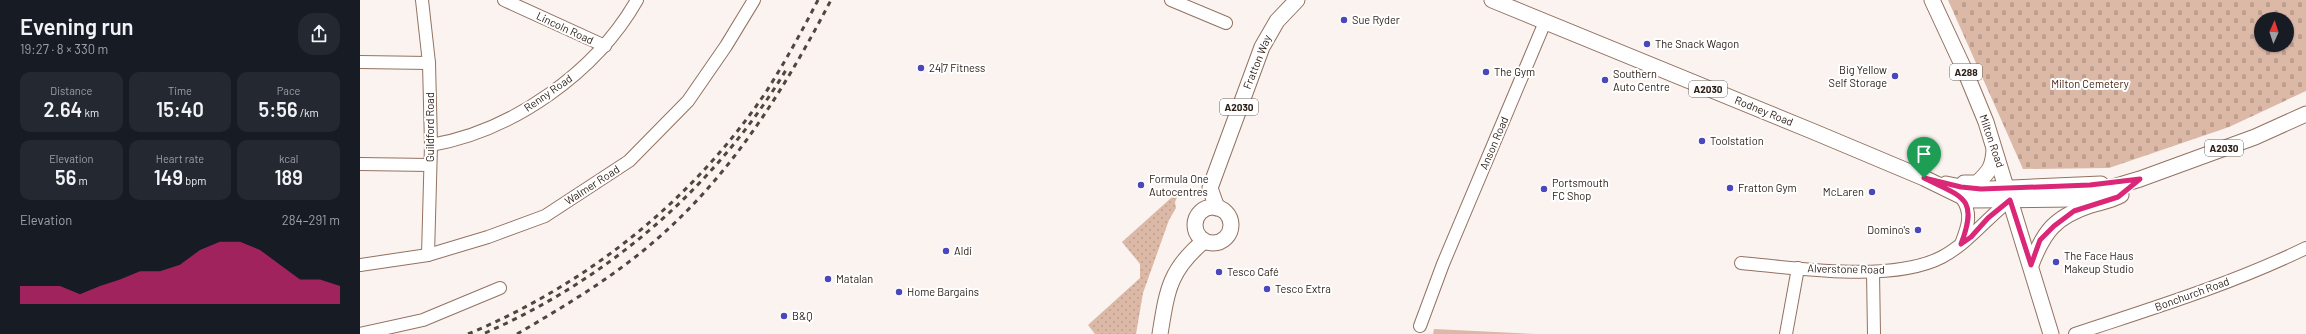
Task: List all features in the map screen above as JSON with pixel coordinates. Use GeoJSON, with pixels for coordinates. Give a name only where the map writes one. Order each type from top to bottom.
{"type":"FeatureCollection","features":[{"type":"Feature","properties":{"kind":"main road","name":"Fratton Way"},"geometry":{"type":"LineString","coordinates":[[1204,241],[1210,243],[1221,241],[1229,232],[1230,219],[1223,210],[1217,208],[1210,188],[1262,47],[1270,30],[1296,0]]}},
{"type":"Feature","properties":{"kind":"main road","name":"Fratton Way"},"geometry":{"type":"LineString","coordinates":[[1286,10],[1308,0]]}},
{"type":"Feature","properties":{"kind":"main road","name":"Rodney Road"},"geometry":{"type":"LineString","coordinates":[[1492,0],[1924,178],[1961,197],[1976,201],[2008,194]]}},
{"type":"Feature","properties":{"kind":"main road","name":"Milton Road"},"geometry":{"type":"LineString","coordinates":[[1932,0],[1966,71],[1994,147],[2051,334]]}},
{"type":"Feature","properties":{"kind":"main road","name":"A2030"},"geometry":{"type":"LineString","coordinates":[[2008,194],[2140,179],[2255,136],[2306,114]]}},
{"type":"Feature","properties":{"kind":"main road","name":"Rodney Road"},"geometry":{"type":"LineString","coordinates":[[1924,178],[1968,184],[1977,183],[1993,165],[1994,147]]}},
{"type":"Feature","properties":{"kind":"main road","name":"Rodney Road"},"geometry":{"type":"LineString","coordinates":[[1924,178],[1961,187],[2008,194]]}},
{"type":"Feature","properties":{"kind":"main road"},"geometry":{"type":"LineString","coordinates":[[2031,265],[2040,240],[2054,226],[2074,211],[2118,197],[2140,179]]}},
{"type":"Feature","properties":{"kind":"main road"},"geometry":{"type":"LineString","coordinates":[[1160,334],[1165,303],[1173,277],[1186,255],[1204,241],[1196,232],[1195,221],[1197,216],[1206,208],[1217,208]]}},
{"type":"Feature","properties":{"kind":"street","name":"Guildford Road"},"geometry":{"type":"LineString","coordinates":[[422,0],[429,63],[431,145],[428,255]]}},
{"type":"Feature","properties":{"kind":"street","name":"Lincoln Road"},"geometry":{"type":"LineString","coordinates":[[504,0],[605,46]]}},
{"type":"Feature","properties":{"kind":"street","name":"Renny Road"},"geometry":{"type":"LineString","coordinates":[[431,145],[467,136],[520,113],[582,69],[605,46],[637,0]]}},
{"type":"Feature","properties":{"kind":"street","name":"Walmer Road"},"geometry":{"type":"LineString","coordinates":[[360,265],[428,255],[488,237],[545,216],[629,161],[688,101],[726,46],[754,0]]}},
{"type":"Feature","properties":{"kind":"street"},"geometry":{"type":"LineString","coordinates":[[1171,0],[1226,23]]}},
{"type":"Feature","properties":{"kind":"street","name":"Anson Road"},"geometry":{"type":"LineString","coordinates":[[1420,326],[1443,264],[1545,22]]}},
{"type":"Feature","properties":{"kind":"street"},"geometry":{"type":"LineString","coordinates":[[360,62],[429,63]]}},
{"type":"Feature","properties":{"kind":"street"},"geometry":{"type":"LineString","coordinates":[[360,164],[430,165]]}},
{"type":"Feature","properties":{"kind":"street","name":"Alverstone Road"},"geometry":{"type":"LineString","coordinates":[[1740,263],[1873,272],[1923,265],[1943,256],[1971,237],[2008,194]]}},
{"type":"Feature","properties":{"kind":"street"},"geometry":{"type":"LineString","coordinates":[[1961,197],[1966,204],[1969,221],[1961,244]]}},
{"type":"Feature","properties":{"kind":"street","name":"Bonchurch Road"},"geometry":{"type":"LineString","coordinates":[[2075,334],[2238,278],[2267,267],[2306,248]]}},
{"type":"Feature","properties":{"kind":"street","name":"Alverstone Road"},"geometry":{"type":"LineString","coordinates":[[1786,334],[1798,268]]}},
{"type":"Feature","properties":{"kind":"street"},"geometry":{"type":"LineString","coordinates":[[1873,272],[1874,334]]}},
{"type":"Feature","properties":{"kind":"street"},"geometry":{"type":"LineString","coordinates":[[360,334],[424,320],[500,288]]}},
{"type":"Feature","properties":{"kind":"green space","name":"Milton Cemetery"},"geometry":{"type":"Polygon","coordinates":[[[1948,0],[2306,0],[2306,91],[2229,127],[2109,168],[2023,169],[1948,0]]]}},
{"type":"Feature","properties":{"kind":"green space"},"geometry":{"type":"Polygon","coordinates":[[[1181,189],[1175,202],[1176,208],[1169,220],[1143,293],[1136,334],[1095,334],[1088,325],[1140,278],[1140,264],[1122,242],[1181,189]]]}},
{"type":"Feature","properties":{"kind":"green space"},"geometry":{"type":"Polygon","coordinates":[[[1434,329],[1536,334],[1433,334],[1434,329]]]}},
{"type":"Feature","properties":{"kind":"railway"},"geometry":{"type":"LineString","coordinates":[[468,334],[512,314],[555,290],[596,264],[635,235],[671,203],[706,168],[737,131],[766,92],[818,0]]}},
{"type":"Feature","properties":{"kind":"railway"},"geometry":{"type":"LineString","coordinates":[[517,334],[607,278],[641,253],[684,213],[710,186],[733,158],[776,97],[831,0]]}},
{"type":"Feature","properties":{"kind":"railway"},"geometry":{"type":"LineString","coordinates":[[485,333],[531,311],[574,285],[616,257],[656,225],[693,190],[727,152],[758,112],[786,70]]}},
{"type":"Feature","properties":{"kind":"place","name":"Sue Ryder"},"geometry":{"type":"Point","coordinates":[1344,20]}},
{"type":"Feature","properties":{"kind":"place","name":"The Snack Wagon"},"geometry":{"type":"Point","coordinates":[1647,44]}},
{"type":"Feature","properties":{"kind":"place","name":"24|7 Fitness"},"geometry":{"type":"Point","coordinates":[921,68]}},
{"type":"Feature","properties":{"kind":"place","name":"The Gym"},"geometry":{"type":"Point","coordinates":[1486,72]}},
{"type":"Feature","properties":{"kind":"place","name":"Big Yellow Self Storage"},"geometry":{"type":"Point","coordinates":[1895,76]}},
{"type":"Feature","properties":{"kind":"place","name":"Southern Auto Centre"},"geometry":{"type":"Point","coordinates":[1605,80]}},
{"type":"Feature","properties":{"kind":"place","name":"Toolstation"},"geometry":{"type":"Point","coordinates":[1702,141]}},
{"type":"Feature","properties":{"kind":"place","name":"Formula One Autocentres"},"geometry":{"type":"Point","coordinates":[1141,185]}},
{"type":"Feature","properties":{"kind":"place","name":"Fratton Gym"},"geometry":{"type":"Point","coordinates":[1730,188]}},
{"type":"Feature","properties":{"kind":"place","name":"Portsmouth FC Shop"},"geometry":{"type":"Point","coordinates":[1544,189]}},
{"type":"Feature","properties":{"kind":"place","name":"McLaren"},"geometry":{"type":"Point","coordinates":[1872,192]}},
{"type":"Feature","properties":{"kind":"place","name":"Domino's"},"geometry":{"type":"Point","coordinates":[1918,230]}},
{"type":"Feature","properties":{"kind":"place","name":"Aldi"},"geometry":{"type":"Point","coordinates":[946,251]}},
{"type":"Feature","properties":{"kind":"place","name":"The Face Haus Makeup Studio"},"geometry":{"type":"Point","coordinates":[2056,262]}},
{"type":"Feature","properties":{"kind":"place","name":"Tesco Café"},"geometry":{"type":"Point","coordinates":[1219,272]}},
{"type":"Feature","properties":{"kind":"place","name":"Matalan"},"geometry":{"type":"Point","coordinates":[828,279]}},
{"type":"Feature","properties":{"kind":"place","name":"Tesco Extra"},"geometry":{"type":"Point","coordinates":[1267,289]}},
{"type":"Feature","properties":{"kind":"place","name":"Home Bargains"},"geometry":{"type":"Point","coordinates":[899,292]}},
{"type":"Feature","properties":{"kind":"place","name":"B&Q"},"geometry":{"type":"Point","coordinates":[784,316]}},
{"type":"Feature","properties":{"kind":"route"},"geometry":{"type":"LineString","coordinates":[[1924,178],[1961,187],[1981,189],[2090,185],[2140,179],[2118,197],[2074,211],[2054,226],[2040,240],[2031,265],[2010,200],[1988,218],[1971,237],[1961,244],[1969,221],[1966,204],[1961,197],[1924,178]]}}]}
